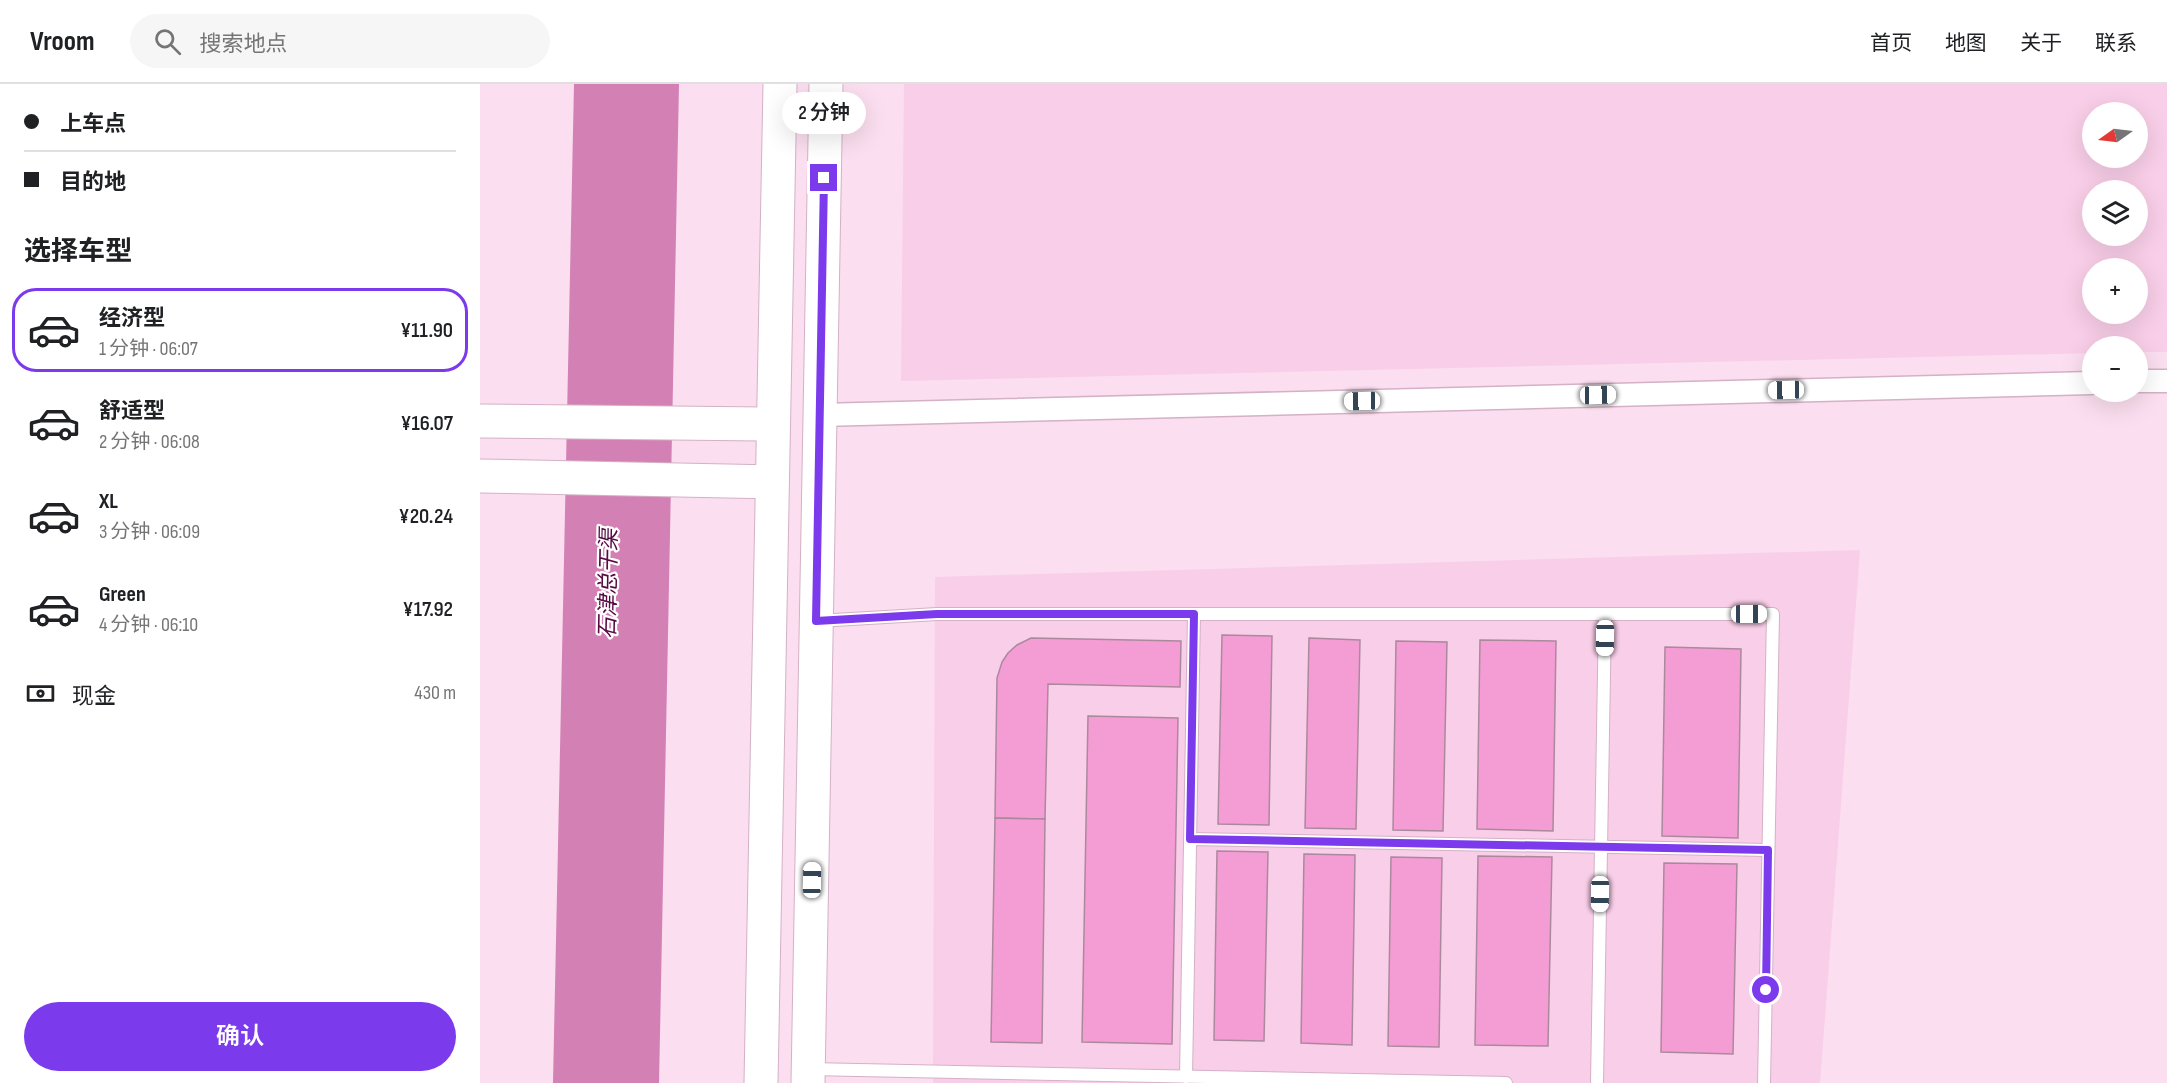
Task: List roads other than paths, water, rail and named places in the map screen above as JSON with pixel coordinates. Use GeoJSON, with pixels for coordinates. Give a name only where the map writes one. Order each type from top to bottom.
{"type":"FeatureCollection","features":[{"type":"Feature","properties":{"kind":"main road"},"geometry":{"type":"LineString","coordinates":[[761,1083],[780,84]]}},
{"type":"Feature","properties":{"kind":"main road"},"geometry":{"type":"LineString","coordinates":[[808,1076],[826,84]]}},
{"type":"Feature","properties":{"kind":"main road"},"geometry":{"type":"LineString","coordinates":[[480,421],[773,424]]}},
{"type":"Feature","properties":{"kind":"main road"},"geometry":{"type":"LineString","coordinates":[[480,476],[772,482]]}},
{"type":"Feature","properties":{"kind":"street"},"geometry":{"type":"LineString","coordinates":[[2148,381],[2167,381]]}},
{"type":"Feature","properties":{"kind":"street"},"geometry":{"type":"LineString","coordinates":[[820,415],[2082,382]]}},
{"type":"Feature","properties":{"kind":"lane"},"geometry":{"type":"LineString","coordinates":[[816,621],[937,614],[1773,614],[1764,1083]]}},
{"type":"Feature","properties":{"kind":"lane"},"geometry":{"type":"LineString","coordinates":[[1186,1077],[1194,614]]}},
{"type":"Feature","properties":{"kind":"lane"},"geometry":{"type":"LineString","coordinates":[[1597,1083],[1605,615]]}},
{"type":"Feature","properties":{"kind":"lane"},"geometry":{"type":"LineString","coordinates":[[1190,839],[1768,850]]}},
{"type":"Feature","properties":{"kind":"lane"},"geometry":{"type":"LineString","coordinates":[[808,1076],[1186,1077],[1506,1083]]}},
{"type":"Feature","properties":{"kind":"water","name":"石津总干渠"},"geometry":{"type":"Polygon","coordinates":[[[574,84],[679,84],[659,1083],[553,1083],[574,84]]]}}]}
